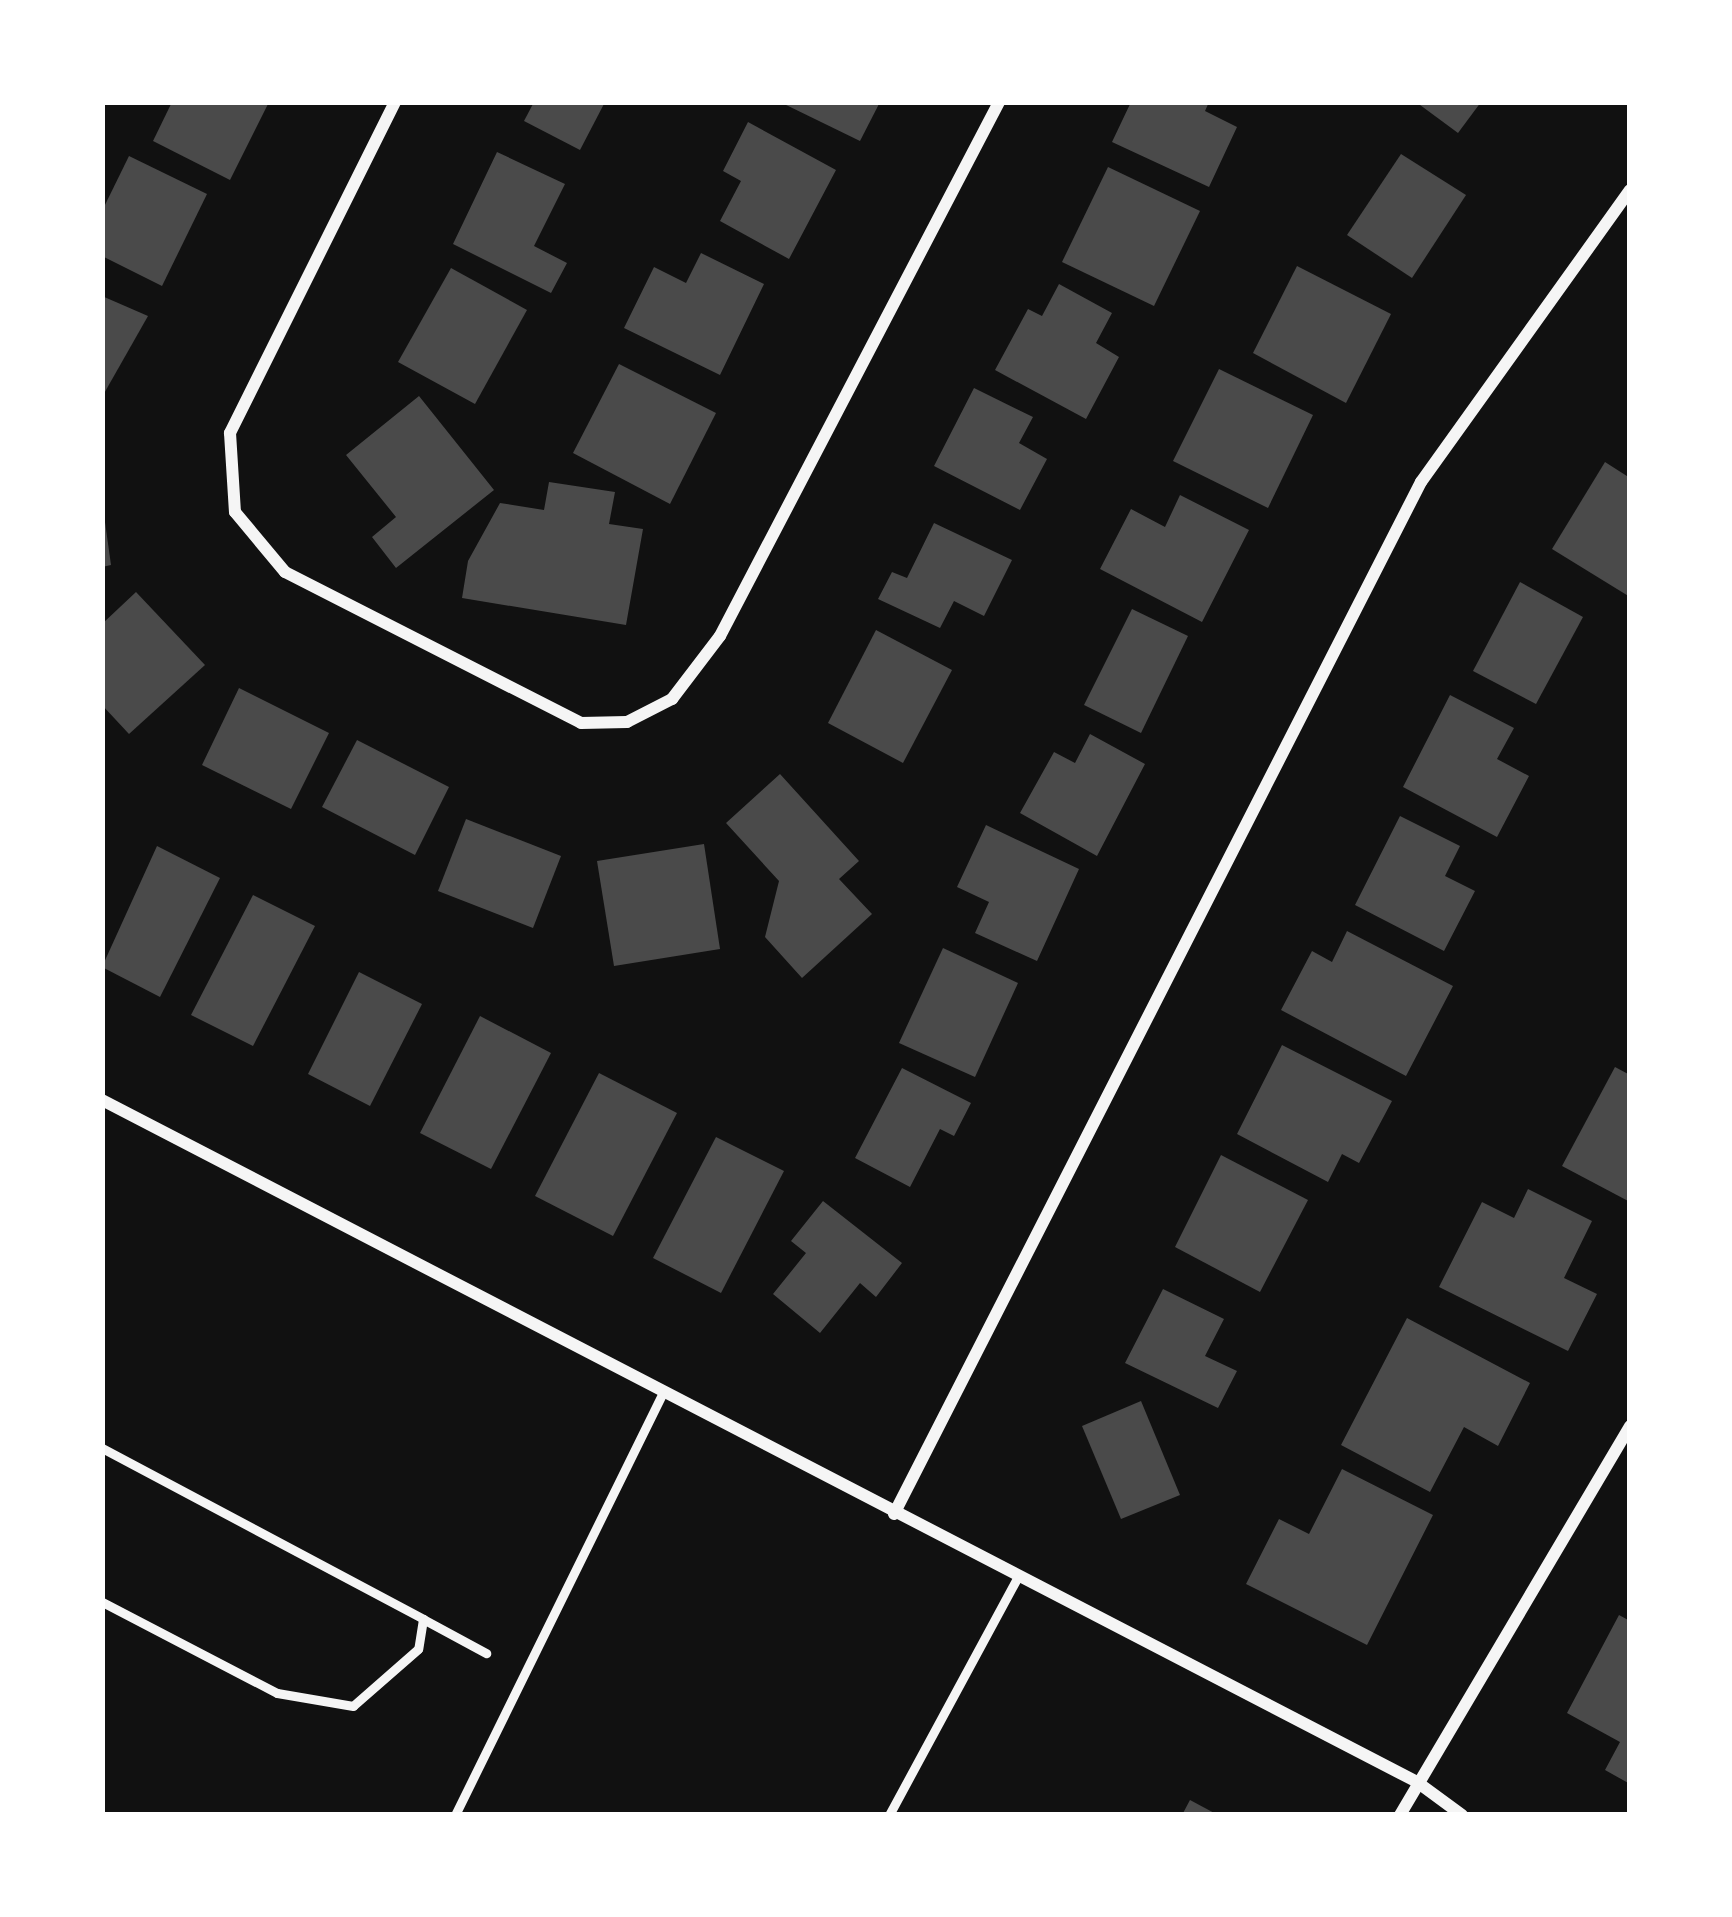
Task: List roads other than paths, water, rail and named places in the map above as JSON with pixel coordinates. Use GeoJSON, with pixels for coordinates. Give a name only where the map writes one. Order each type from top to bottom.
{"type":"FeatureCollection","features":[{"type":"Feature","properties":{"kind":"street"},"geometry":{"type":"LineString","coordinates":[[394,102],[230,433],[236,512],[285,572],[581,723],[627,722],[673,699],[720,636],[1000,102]]}},
{"type":"Feature","properties":{"kind":"street"},"geometry":{"type":"LineString","coordinates":[[894,1514],[1421,482],[1630,190]]}},
{"type":"Feature","properties":{"kind":"street"},"geometry":{"type":"LineString","coordinates":[[102,1100],[1417,1782],[1462,1815]]}},
{"type":"Feature","properties":{"kind":"street"},"geometry":{"type":"LineString","coordinates":[[1400,1815],[1630,1426]]}},
{"type":"Feature","properties":{"kind":"lane"},"geometry":{"type":"LineString","coordinates":[[455,1815],[662,1394]]}},
{"type":"Feature","properties":{"kind":"lane"},"geometry":{"type":"LineString","coordinates":[[102,1448],[486,1653]]}},
{"type":"Feature","properties":{"kind":"lane"},"geometry":{"type":"LineString","coordinates":[[889,1815],[1018,1576]]}},
{"type":"Feature","properties":{"kind":"lane"},"geometry":{"type":"LineString","coordinates":[[102,1602],[278,1693],[353,1706],[418,1649],[423,1619]]}}]}
